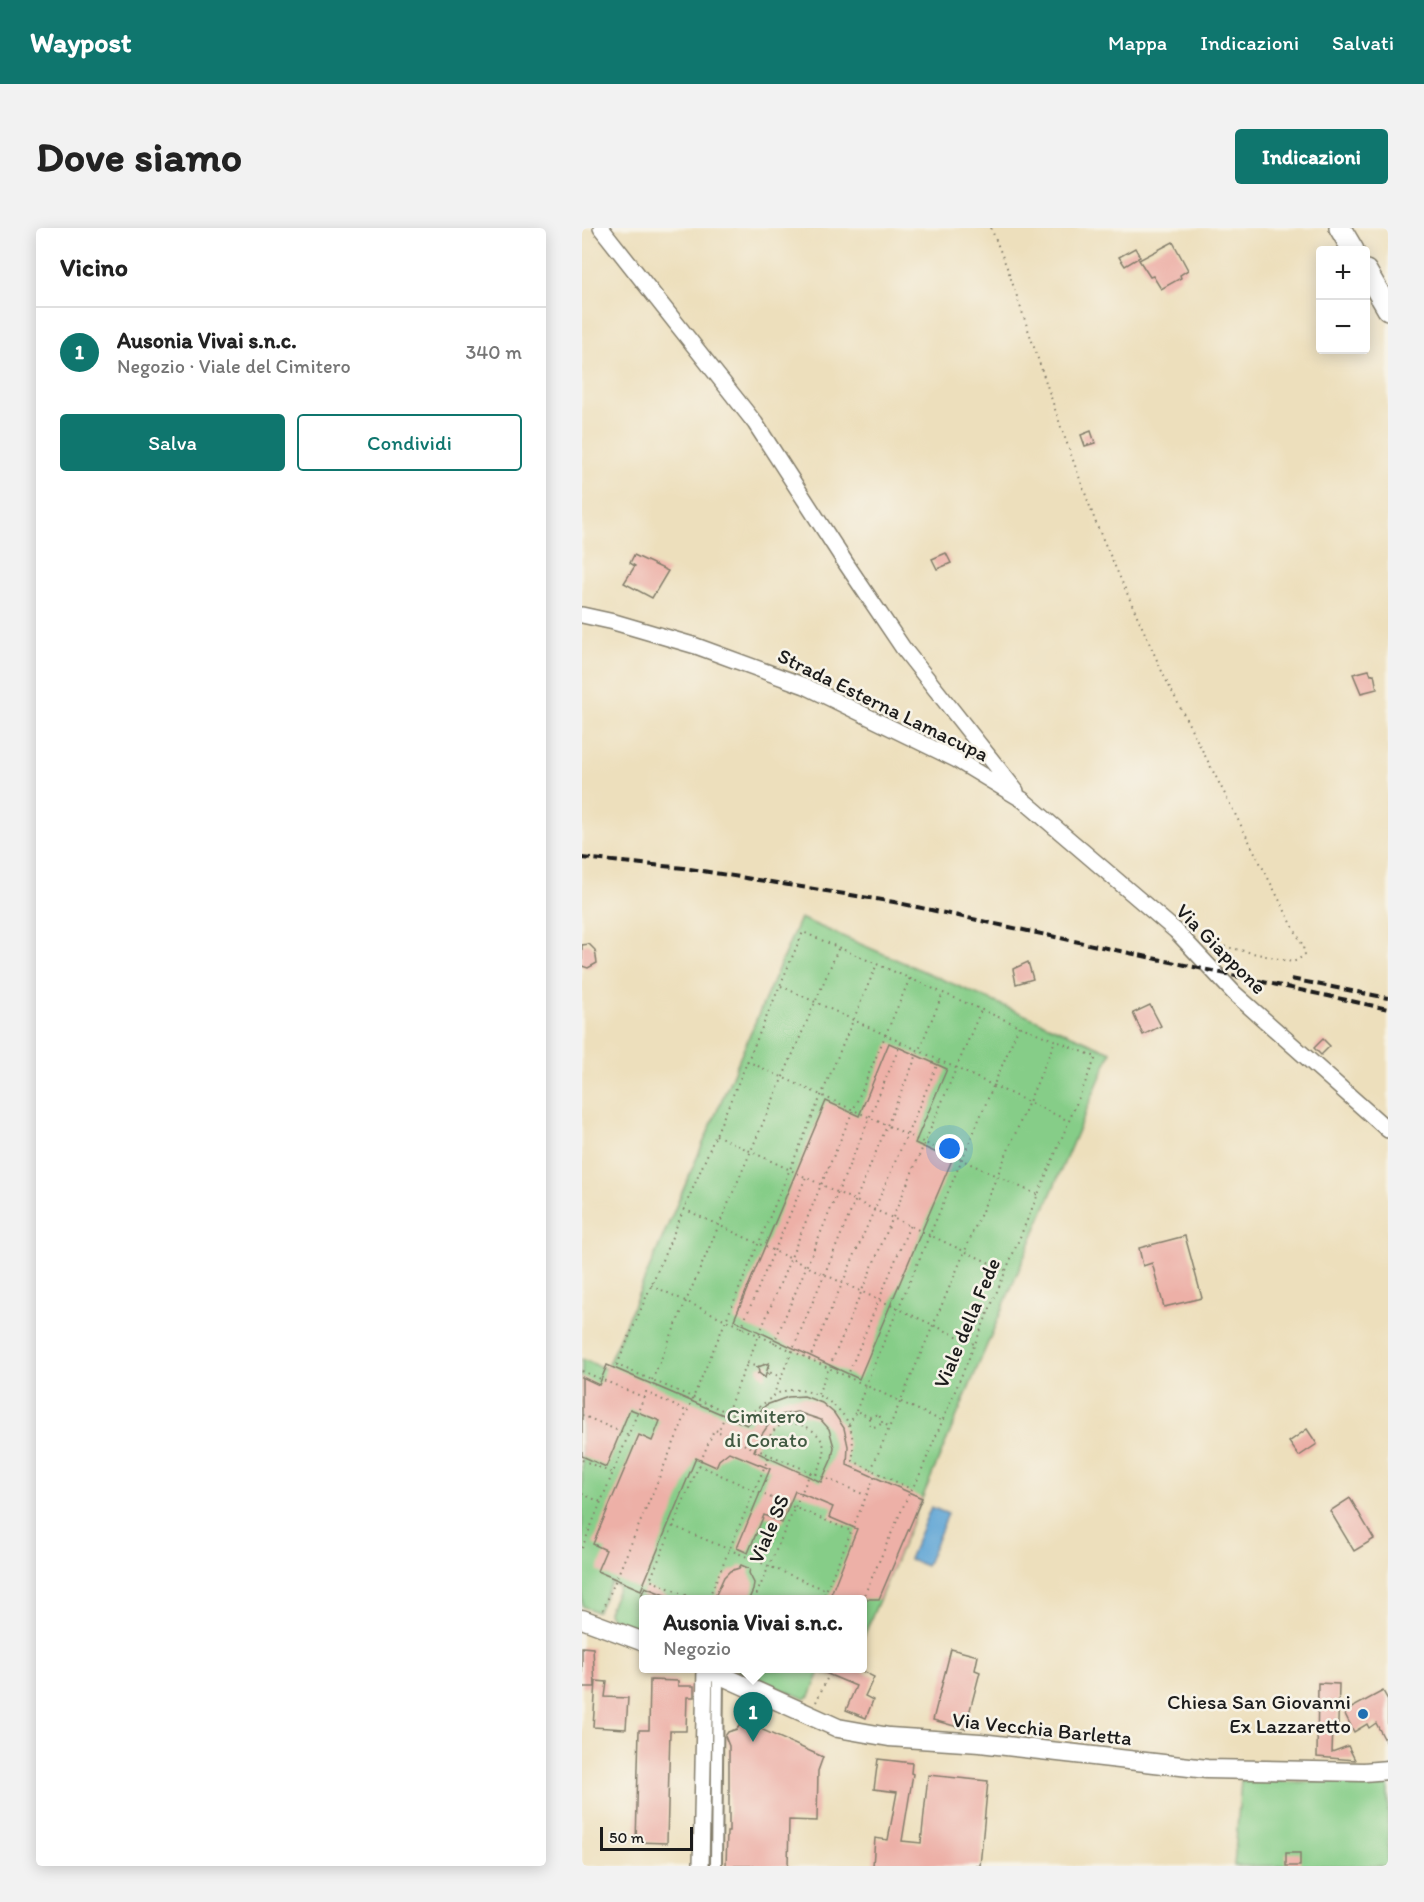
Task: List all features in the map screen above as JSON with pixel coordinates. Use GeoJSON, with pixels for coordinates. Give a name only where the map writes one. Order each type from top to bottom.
{"type":"FeatureCollection","features":[{"type":"Feature","properties":{"kind":"main road"},"geometry":{"type":"LineString","coordinates":[[1340,228],[1351,246]]}},
{"type":"Feature","properties":{"kind":"main road"},"geometry":{"type":"LineString","coordinates":[[1370,279],[1388,309]]}},
{"type":"Feature","properties":{"kind":"street"},"geometry":{"type":"LineString","coordinates":[[601,228],[755,423],[903,648],[1023,800]]}},
{"type":"Feature","properties":{"kind":"street","name":"Strada Esterna Lamacupa"},"geometry":{"type":"LineString","coordinates":[[582,615],[615,622],[696,646],[805,686],[957,760],[1023,800]]}},
{"type":"Feature","properties":{"kind":"street","name":"Via Giappone"},"geometry":{"type":"LineString","coordinates":[[1023,800],[1176,931],[1234,993],[1388,1130]]}},
{"type":"Feature","properties":{"kind":"street"},"geometry":{"type":"LineString","coordinates":[[589,1621],[639,1640]]}},
{"type":"Feature","properties":{"kind":"street"},"geometry":{"type":"LineString","coordinates":[[701,1866],[710,1673]]}},
{"type":"Feature","properties":{"kind":"street"},"geometry":{"type":"LineString","coordinates":[[709,1866],[710,1673]]}},
{"type":"Feature","properties":{"kind":"street"},"geometry":{"type":"LineString","coordinates":[[710,1673],[716,1866]]}},
{"type":"Feature","properties":{"kind":"street","name":"Via Vecchia Barletta"},"geometry":{"type":"LineString","coordinates":[[717,1673],[838,1728],[889,1737],[980,1743],[1207,1769],[1364,1772],[1388,1770]]}},
{"type":"Feature","properties":{"kind":"path"},"geometry":{"type":"LineString","coordinates":[[991,228],[1008,270],[1097,526],[1164,676],[1305,954],[1292,962],[1201,941]]}},
{"type":"Feature","properties":{"kind":"path"},"geometry":{"type":"LineString","coordinates":[[871,1470],[935,1326],[1055,1041],[803,932],[617,1365],[740,1416],[749,1414],[773,1396],[784,1391],[803,1390],[818,1394],[834,1406],[846,1420],[853,1437],[854,1461],[876,1473],[911,1489]]}},
{"type":"Feature","properties":{"kind":"path"},"geometry":{"type":"LineString","coordinates":[[652,1380],[839,947]]}},
{"type":"Feature","properties":{"kind":"path"},"geometry":{"type":"LineString","coordinates":[[589,1621],[687,1411],[877,964]]}},
{"type":"Feature","properties":{"kind":"path"},"geometry":{"type":"LineString","coordinates":[[718,1431],[910,978]]}},
{"type":"Feature","properties":{"kind":"path"},"geometry":{"type":"LineString","coordinates":[[780,986],[1069,1121]]}},
{"type":"Feature","properties":{"kind":"path"},"geometry":{"type":"LineString","coordinates":[[773,1396],[943,993]]}},
{"type":"Feature","properties":{"kind":"path"},"geometry":{"type":"LineString","coordinates":[[818,1394],[981,1009]]}},
{"type":"Feature","properties":{"kind":"path"},"geometry":{"type":"LineString","coordinates":[[849,1426],[1019,1026]]}},
{"type":"Feature","properties":{"kind":"path","name":"Viale della Fede"},"geometry":{"type":"LineString","coordinates":[[864,1595],[942,1421],[1096,1057],[1055,1041]]}},
{"type":"Feature","properties":{"kind":"path"},"geometry":{"type":"LineString","coordinates":[[774,1343],[901,1043]]}},
{"type":"Feature","properties":{"kind":"path"},"geometry":{"type":"LineString","coordinates":[[747,1061],[1038,1195]]}},
{"type":"Feature","properties":{"kind":"path"},"geometry":{"type":"LineString","coordinates":[[809,1360],[939,1061]]}},
{"type":"Feature","properties":{"kind":"path"},"geometry":{"type":"LineString","coordinates":[[716,1135],[1005,1270]]}},
{"type":"Feature","properties":{"kind":"path"},"geometry":{"type":"LineString","coordinates":[[741,1328],[806,1177]]}},
{"type":"Feature","properties":{"kind":"path"},"geometry":{"type":"LineString","coordinates":[[684,1209],[974,1344]]}},
{"type":"Feature","properties":{"kind":"path"},"geometry":{"type":"LineString","coordinates":[[847,1377],[910,1225]]}},
{"type":"Feature","properties":{"kind":"path"},"geometry":{"type":"LineString","coordinates":[[651,1285],[942,1421]]}},
{"type":"Feature","properties":{"kind":"path"},"geometry":{"type":"LineString","coordinates":[[747,1363],[757,1367],[765,1364],[769,1372]]}},
{"type":"Feature","properties":{"kind":"path"},"geometry":{"type":"LineString","coordinates":[[757,1367],[760,1376],[766,1376],[769,1372]]}},
{"type":"Feature","properties":{"kind":"path"},"geometry":{"type":"LineString","coordinates":[[582,1371],[644,1398]]}},
{"type":"Feature","properties":{"kind":"path"},"geometry":{"type":"LineString","coordinates":[[769,1372],[781,1377]]}},
{"type":"Feature","properties":{"kind":"path"},"geometry":{"type":"LineString","coordinates":[[582,1546],[646,1392],[687,1411]]}},
{"type":"Feature","properties":{"kind":"path"},"geometry":{"type":"LineString","coordinates":[[856,1411],[870,1417],[878,1414],[882,1423],[891,1427]]}},
{"type":"Feature","properties":{"kind":"path"},"geometry":{"type":"LineString","coordinates":[[582,1415],[628,1435]]}},
{"type":"Feature","properties":{"kind":"path"},"geometry":{"type":"LineString","coordinates":[[870,1417],[871,1426],[875,1427],[882,1423]]}},
{"type":"Feature","properties":{"kind":"path"},"geometry":{"type":"LineString","coordinates":[[764,1451],[768,1437],[778,1427],[792,1422],[808,1428],[818,1435],[824,1446],[824,1455],[816,1474]]}},
{"type":"Feature","properties":{"kind":"path"},"geometry":{"type":"LineString","coordinates":[[685,1595],[650,1580],[714,1430],[866,1495]]}},
{"type":"Feature","properties":{"kind":"path"},"geometry":{"type":"LineString","coordinates":[[710,1595],[770,1454]]}},
{"type":"Feature","properties":{"kind":"path"},"geometry":{"type":"LineString","coordinates":[[582,1460],[613,1474]]}},
{"type":"Feature","properties":{"kind":"path"},"geometry":{"type":"LineString","coordinates":[[699,1465],[850,1531]]}},
{"type":"Feature","properties":{"kind":"path","name":"Viale SS"},"geometry":{"type":"LineString","coordinates":[[756,1595],[811,1471]]}},
{"type":"Feature","properties":{"kind":"path"},"geometry":{"type":"LineString","coordinates":[[824,1595],[876,1473]]}},
{"type":"Feature","properties":{"kind":"path"},"geometry":{"type":"LineString","coordinates":[[582,1494],[601,1502]]}},
{"type":"Feature","properties":{"kind":"path"},"geometry":{"type":"LineString","coordinates":[[673,1526],[826,1590]]}},
{"type":"Feature","properties":{"kind":"path"},"geometry":{"type":"LineString","coordinates":[[810,1715],[830,1673]]}},
{"type":"Feature","properties":{"kind":"green space","name":"Cimitero di Corato"},"geometry":{"type":"Polygon","coordinates":[[[800,918],[1111,1052],[867,1629],[867,1595],[639,1595],[639,1630],[609,1616],[608,1612],[619,1586],[611,1583],[598,1611],[582,1606],[582,1359],[606,1369],[800,918]]]}},
{"type":"Feature","properties":{"kind":"green space"},"geometry":{"type":"Polygon","coordinates":[[[743,1673],[820,1673],[810,1696],[805,1699],[743,1673]]]}},
{"type":"Feature","properties":{"kind":"green space"},"geometry":{"type":"Polygon","coordinates":[[[823,1673],[847,1673],[844,1681],[823,1673]]]}},
{"type":"Feature","properties":{"kind":"green space"},"geometry":{"type":"Polygon","coordinates":[[[1241,1780],[1297,1782],[1388,1780],[1388,1866],[1234,1866],[1241,1780]]]}},
{"type":"Feature","properties":{"kind":"water"},"geometry":{"type":"Polygon","coordinates":[[[931,1507],[948,1514],[926,1566],[909,1559],[931,1507]]]}},
{"type":"Feature","properties":{"kind":"building"},"geometry":{"type":"Polygon","coordinates":[[[1173,242],[1188,270],[1180,275],[1181,278],[1161,289],[1139,260],[1173,242]]]}},
{"type":"Feature","properties":{"kind":"building"},"geometry":{"type":"Polygon","coordinates":[[[1135,248],[1140,257],[1125,266],[1119,257],[1135,248]]]}},
{"type":"Feature","properties":{"kind":"building"},"geometry":{"type":"Polygon","coordinates":[[[1091,431],[1095,443],[1085,446],[1081,435],[1091,431]]]}},
{"type":"Feature","properties":{"kind":"building"},"geometry":{"type":"Polygon","coordinates":[[[946,553],[951,563],[937,569],[932,559],[946,553]]]}},
{"type":"Feature","properties":{"kind":"building"},"geometry":{"type":"Polygon","coordinates":[[[634,555],[668,571],[652,598],[624,583],[635,566],[630,563],[634,555]]]}},
{"type":"Feature","properties":{"kind":"building"},"geometry":{"type":"Polygon","coordinates":[[[1369,670],[1371,675],[1374,674],[1377,689],[1361,693],[1353,674],[1369,670]]]}},
{"type":"Feature","properties":{"kind":"building"},"geometry":{"type":"Polygon","coordinates":[[[589,944],[595,950],[597,963],[588,968],[582,966],[582,945],[589,944]]]}},
{"type":"Feature","properties":{"kind":"building"},"geometry":{"type":"Polygon","coordinates":[[[1028,962],[1033,979],[1016,984],[1013,969],[1028,962]]]}},
{"type":"Feature","properties":{"kind":"building"},"geometry":{"type":"Polygon","coordinates":[[[1150,1005],[1161,1026],[1143,1035],[1133,1013],[1150,1005]]]}},
{"type":"Feature","properties":{"kind":"building"},"geometry":{"type":"Polygon","coordinates":[[[1323,1039],[1330,1046],[1321,1055],[1314,1048],[1323,1039]]]}},
{"type":"Feature","properties":{"kind":"building"},"geometry":{"type":"Polygon","coordinates":[[[889,1043],[947,1069],[915,1143],[952,1160],[859,1379],[734,1320],[826,1101],[859,1116],[889,1043]]]}},
{"type":"Feature","properties":{"kind":"building"},"geometry":{"type":"Polygon","coordinates":[[[1185,1236],[1202,1298],[1164,1307],[1152,1263],[1143,1266],[1139,1248],[1185,1236]]]}},
{"type":"Feature","properties":{"kind":"building"},"geometry":{"type":"Polygon","coordinates":[[[769,1363],[765,1378],[759,1373],[758,1367],[769,1363]]]}},
{"type":"Feature","properties":{"kind":"building"},"geometry":{"type":"Polygon","coordinates":[[[607,1365],[747,1425],[766,1405],[788,1397],[804,1396],[822,1403],[834,1413],[844,1428],[848,1446],[847,1465],[922,1498],[879,1599],[867,1599],[867,1595],[831,1595],[857,1529],[829,1517],[833,1507],[795,1491],[782,1523],[764,1515],[748,1553],[737,1548],[770,1469],[729,1452],[719,1460],[716,1467],[696,1458],[641,1590],[597,1571],[606,1550],[593,1544],[639,1435],[652,1441],[660,1421],[630,1409],[606,1467],[582,1456],[582,1377],[599,1385],[607,1365]],[[797,1412],[781,1415],[771,1421],[754,1451],[821,1482],[832,1458],[834,1447],[829,1429],[821,1420],[797,1412]]]}},
{"type":"Feature","properties":{"kind":"building"},"geometry":{"type":"Polygon","coordinates":[[[1307,1429],[1317,1444],[1299,1456],[1289,1442],[1307,1429]]]}},
{"type":"Feature","properties":{"kind":"building"},"geometry":{"type":"Polygon","coordinates":[[[1350,1498],[1374,1539],[1354,1551],[1330,1511],[1350,1498]]]}},
{"type":"Feature","properties":{"kind":"building"},"geometry":{"type":"Polygon","coordinates":[[[741,1565],[750,1569],[749,1573],[754,1583],[751,1595],[716,1595],[724,1577],[730,1571],[741,1565]]]}},
{"type":"Feature","properties":{"kind":"building"},"geometry":{"type":"Polygon","coordinates":[[[645,1587],[664,1595],[641,1595],[645,1587]]]}},
{"type":"Feature","properties":{"kind":"building"},"geometry":{"type":"Polygon","coordinates":[[[582,1647],[593,1648],[595,1687],[582,1687],[582,1647]]]}},
{"type":"Feature","properties":{"kind":"building"},"geometry":{"type":"Polygon","coordinates":[[[951,1649],[978,1656],[975,1670],[980,1672],[965,1729],[933,1720],[951,1649]]]}},
{"type":"Feature","properties":{"kind":"building"},"geometry":{"type":"Polygon","coordinates":[[[825,1673],[866,1673],[874,1677],[865,1696],[873,1700],[866,1718],[846,1710],[856,1686],[825,1673]]]}},
{"type":"Feature","properties":{"kind":"building"},"geometry":{"type":"Polygon","coordinates":[[[650,1680],[678,1681],[678,1686],[694,1686],[694,1697],[687,1697],[686,1731],[670,1731],[667,1843],[636,1842],[639,1730],[649,1730],[650,1680]]]}},
{"type":"Feature","properties":{"kind":"building"},"geometry":{"type":"Polygon","coordinates":[[[596,1681],[607,1682],[605,1697],[628,1698],[626,1729],[593,1727],[596,1681]]]}},
{"type":"Feature","properties":{"kind":"building"},"geometry":{"type":"Polygon","coordinates":[[[1318,1683],[1339,1684],[1338,1724],[1333,1727],[1332,1752],[1348,1746],[1355,1760],[1317,1757],[1318,1683]]]}},
{"type":"Feature","properties":{"kind":"building","name":"Chiesa San Giovanni Ex Lazzaretto"},"geometry":{"type":"Polygon","coordinates":[[[1383,1691],[1388,1700],[1388,1746],[1376,1723],[1369,1728],[1367,1724],[1354,1732],[1344,1712],[1383,1691]]]}},
{"type":"Feature","properties":{"kind":"building"},"geometry":{"type":"Polygon","coordinates":[[[746,1716],[757,1720],[754,1726],[823,1757],[818,1771],[817,1821],[789,1820],[788,1866],[726,1866],[727,1832],[729,1832],[729,1746],[725,1736],[728,1732],[737,1729],[746,1716]]]}},
{"type":"Feature","properties":{"kind":"building"},"geometry":{"type":"Polygon","coordinates":[[[878,1759],[912,1763],[911,1773],[913,1774],[902,1841],[921,1843],[928,1775],[988,1781],[980,1866],[873,1866],[875,1838],[888,1840],[897,1792],[874,1789],[878,1759]]]}},
{"type":"Feature","properties":{"kind":"building"},"geometry":{"type":"Polygon","coordinates":[[[1286,1853],[1300,1853],[1300,1866],[1286,1866],[1286,1853]]]}},
{"type":"Feature","properties":{"kind":"railway"},"geometry":{"type":"LineString","coordinates":[[582,858],[684,868],[894,902],[1388,1009]]}},
{"type":"Feature","properties":{"kind":"railway"},"geometry":{"type":"LineString","coordinates":[[1291,979],[1388,998]]}},
{"type":"Feature","properties":{"kind":"place","name":"Chiesa San Giovanni Ex Lazzaretto"},"geometry":{"type":"Point","coordinates":[1363,1714]}},
{"type":"Feature","properties":{"kind":"place","name":"Ausonia Vivai s.n.c."},"geometry":{"type":"Point","coordinates":[753,1742]}}]}
